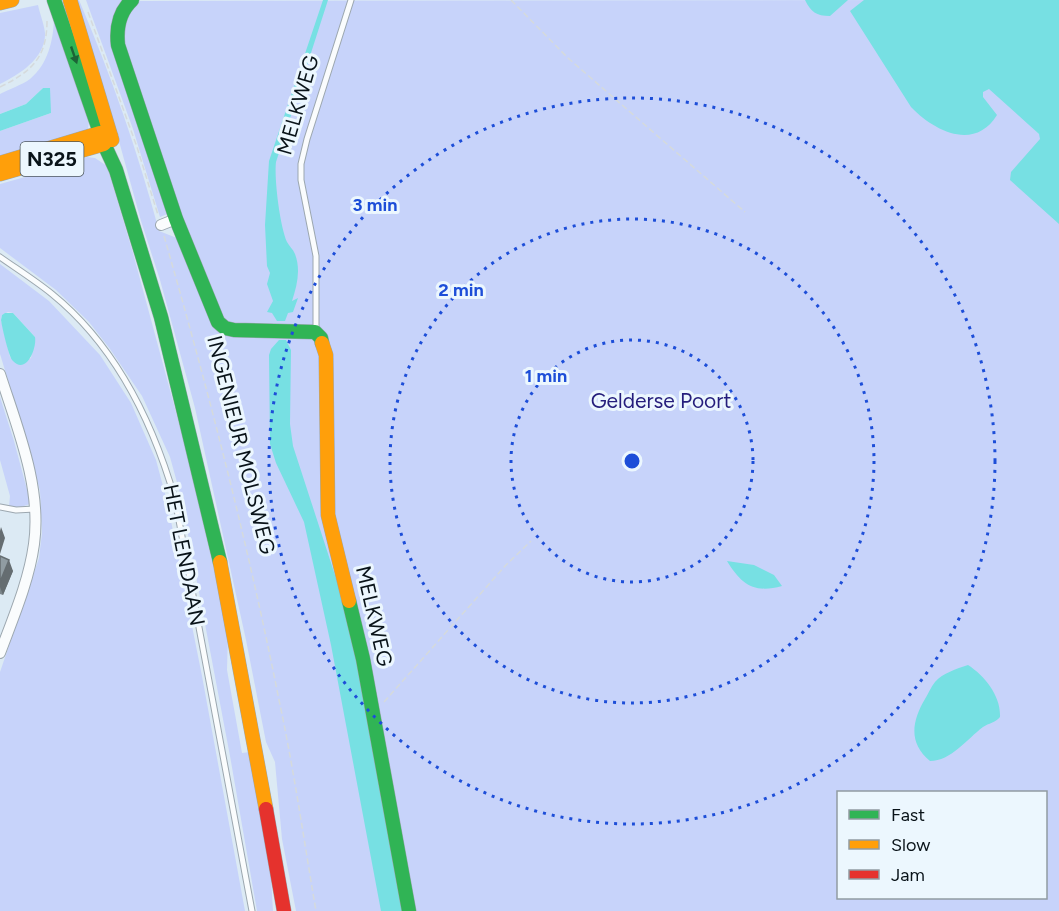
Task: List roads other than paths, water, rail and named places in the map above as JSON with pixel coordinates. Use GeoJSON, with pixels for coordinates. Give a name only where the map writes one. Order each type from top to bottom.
{"type":"FeatureCollection","features":[{"type":"Feature","properties":{"kind":"main road"},"geometry":{"type":"LineString","coordinates":[[54,0],[116,170],[161,317],[213,527],[284,911]]}},
{"type":"Feature","properties":{"kind":"main road"},"geometry":{"type":"LineString","coordinates":[[70,0],[105,138]]}},
{"type":"Feature","properties":{"kind":"main road"},"geometry":{"type":"LineString","coordinates":[[132,0],[126,6],[117,25],[118,45],[176,219],[218,322],[225,328],[234,330],[315,332]]}},
{"type":"Feature","properties":{"kind":"main road","name":"N325"},"geometry":{"type":"LineString","coordinates":[[0,163],[105,138]]}},
{"type":"Feature","properties":{"kind":"main road","name":"N325"},"geometry":{"type":"LineString","coordinates":[[0,174],[105,138]]}},
{"type":"Feature","properties":{"kind":"main road","name":"MELKWEG"},"geometry":{"type":"LineString","coordinates":[[315,332],[321,338],[326,355],[328,515],[348,593],[372,708],[409,911]]}},
{"type":"Feature","properties":{"kind":"street"},"geometry":{"type":"LineString","coordinates":[[161,225],[176,219]]}},
{"type":"Feature","properties":{"kind":"street"},"geometry":{"type":"LineString","coordinates":[[0,374],[22,443],[35,509],[34,543],[28,575],[0,653]]}},
{"type":"Feature","properties":{"kind":"lane","name":"MELKWEG"},"geometry":{"type":"LineString","coordinates":[[315,332],[316,256],[301,180],[302,164],[307,139],[351,0]]}},
{"type":"Feature","properties":{"kind":"lane","name":"HET LENDAAN"},"geometry":{"type":"LineString","coordinates":[[0,257],[53,295],[84,326],[105,352],[137,400],[163,458],[175,499],[252,911]]}},
{"type":"Feature","properties":{"kind":"lane"},"geometry":{"type":"LineString","coordinates":[[0,507],[16,510],[35,509]]}},
{"type":"Feature","properties":{"kind":"park label","name":"Gelderse Poort"},"geometry":{"type":"Point","coordinates":[661,401]}}]}
